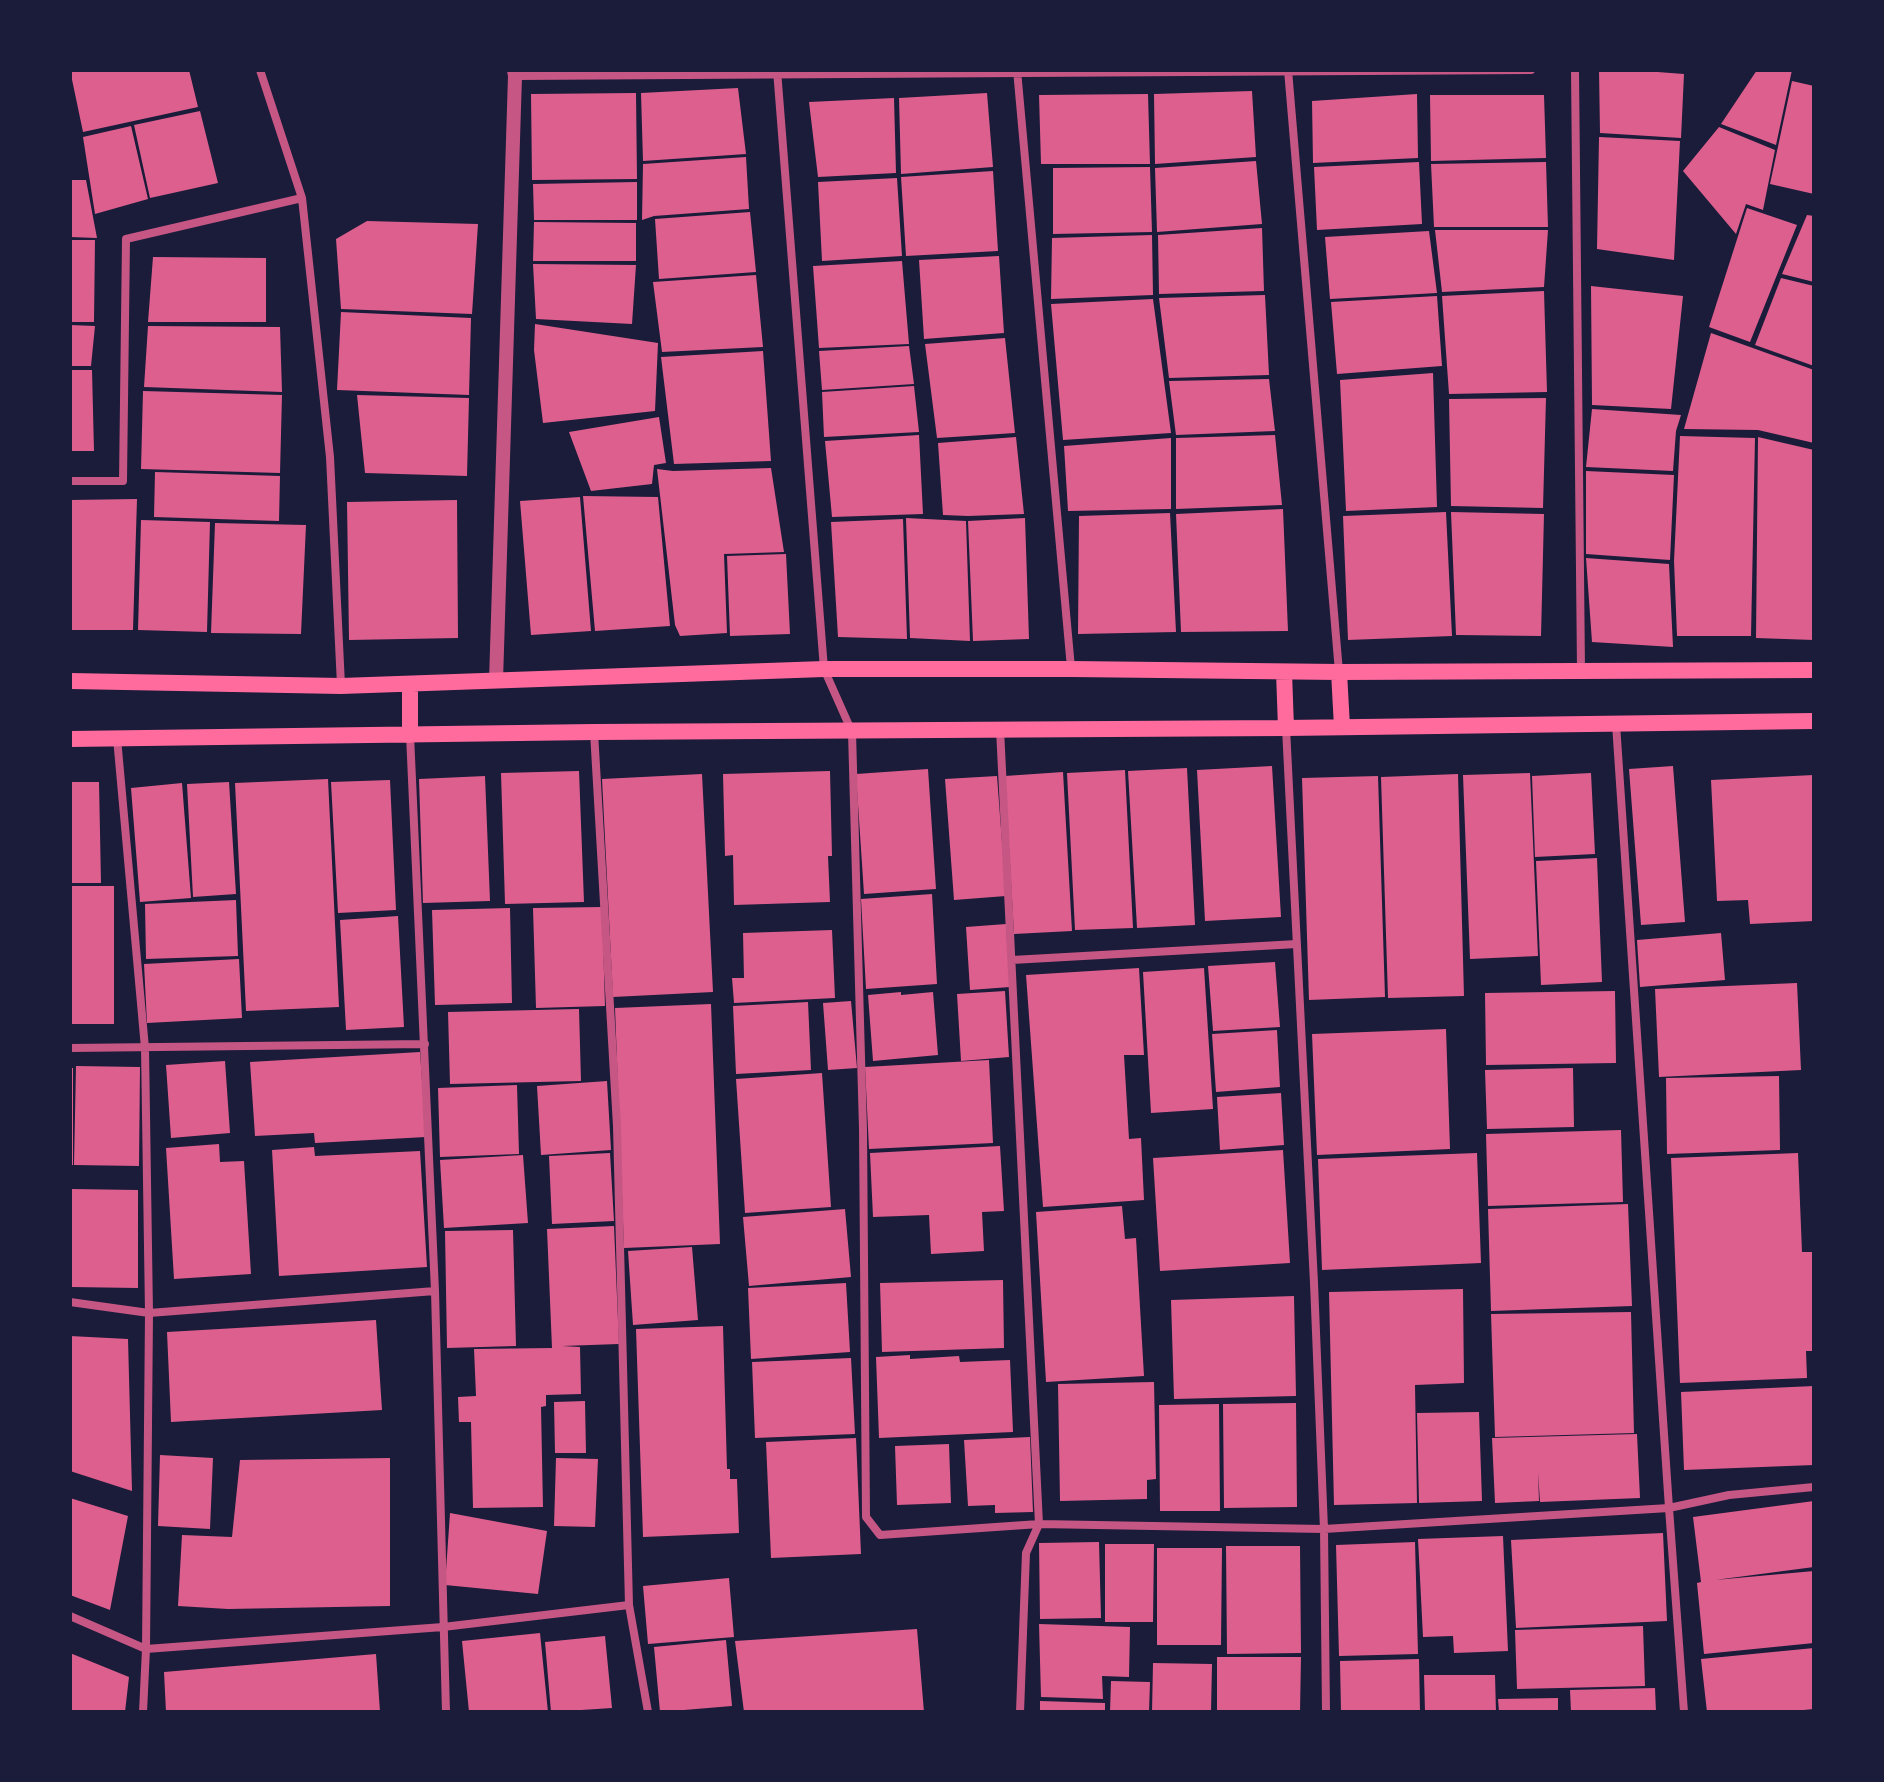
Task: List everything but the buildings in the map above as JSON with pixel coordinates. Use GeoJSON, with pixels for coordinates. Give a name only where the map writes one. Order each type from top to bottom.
{"type":"FeatureCollection","features":[{"type":"Feature","properties":{"kind":"main road"},"geometry":{"type":"LineString","coordinates":[[70,681],[341,686],[824,669],[1284,672],[1814,670]]}},
{"type":"Feature","properties":{"kind":"main road"},"geometry":{"type":"LineString","coordinates":[[1284,672],[1286,728]]}},
{"type":"Feature","properties":{"kind":"main road"},"geometry":{"type":"LineString","coordinates":[[1339,672],[1342,727]]}},
{"type":"Feature","properties":{"kind":"main road"},"geometry":{"type":"LineString","coordinates":[[410,684],[410,735]]}},
{"type":"Feature","properties":{"kind":"main road"},"geometry":{"type":"LineString","coordinates":[[70,739],[1814,721]]}},
{"type":"Feature","properties":{"kind":"street"},"geometry":{"type":"LineString","coordinates":[[260,70],[302,198],[330,457],[341,686]]}},
{"type":"Feature","properties":{"kind":"street"},"geometry":{"type":"LineString","coordinates":[[496,681],[514,73],[1531,70]]}},
{"type":"Feature","properties":{"kind":"street"},"geometry":{"type":"LineString","coordinates":[[1575,70],[1581,671]]}},
{"type":"Feature","properties":{"kind":"street"},"geometry":{"type":"LineString","coordinates":[[1017,71],[1071,669]]}},
{"type":"Feature","properties":{"kind":"street"},"geometry":{"type":"LineString","coordinates":[[1288,71],[1339,672]]}},
{"type":"Feature","properties":{"kind":"street"},"geometry":{"type":"LineString","coordinates":[[777,72],[824,669],[852,732],[863,1129],[866,1517],[880,1535],[1039,1524],[1324,1529],[1669,1508],[1729,1495],[1814,1487]]}},
{"type":"Feature","properties":{"kind":"street"},"geometry":{"type":"LineString","coordinates":[[70,481],[123,481],[126,239],[302,198]]}},
{"type":"Feature","properties":{"kind":"street"},"geometry":{"type":"LineString","coordinates":[[1616,723],[1684,1712]]}},
{"type":"Feature","properties":{"kind":"street"},"geometry":{"type":"LineString","coordinates":[[1286,728],[1314,1283],[1324,1529],[1326,1712]]}},
{"type":"Feature","properties":{"kind":"street"},"geometry":{"type":"LineString","coordinates":[[1000,729],[1039,1524],[1026,1553],[1020,1712]]}},
{"type":"Feature","properties":{"kind":"street"},"geometry":{"type":"LineString","coordinates":[[594,732],[617,1126],[629,1605],[648,1712]]}},
{"type":"Feature","properties":{"kind":"street"},"geometry":{"type":"LineString","coordinates":[[410,735],[435,1291],[446,1712]]}},
{"type":"Feature","properties":{"kind":"street"},"geometry":{"type":"LineString","coordinates":[[117,738],[145,1048],[149,1313],[143,1712]]}},
{"type":"Feature","properties":{"kind":"street"},"geometry":{"type":"LineString","coordinates":[[1012,960],[1297,944]]}},
{"type":"Feature","properties":{"kind":"street"},"geometry":{"type":"LineString","coordinates":[[70,1048],[425,1044]]}},
{"type":"Feature","properties":{"kind":"street"},"geometry":{"type":"LineString","coordinates":[[70,1302],[149,1313],[435,1291]]}},
{"type":"Feature","properties":{"kind":"street"},"geometry":{"type":"LineString","coordinates":[[70,1616],[146,1649],[443,1627],[629,1605]]}}]}
